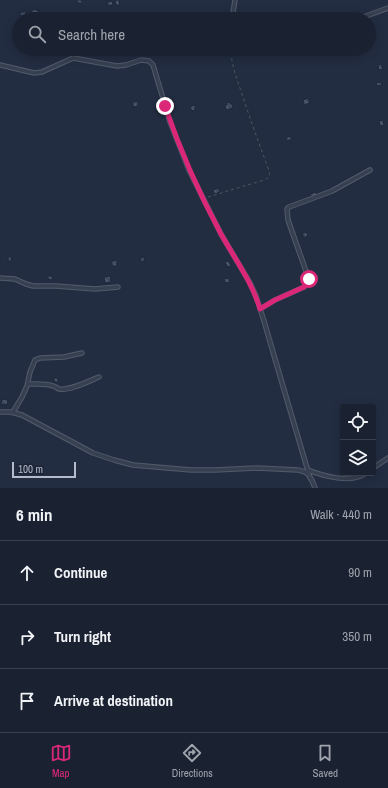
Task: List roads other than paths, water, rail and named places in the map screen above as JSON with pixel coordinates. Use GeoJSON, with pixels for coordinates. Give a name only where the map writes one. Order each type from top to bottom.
{"type":"FeatureCollection","features":[{"type":"Feature","properties":{"kind":"street"},"geometry":{"type":"LineString","coordinates":[[233,12],[235,0]]}},
{"type":"Feature","properties":{"kind":"street"},"geometry":{"type":"LineString","coordinates":[[376,12],[388,8]]}},
{"type":"Feature","properties":{"kind":"street"},"geometry":{"type":"LineString","coordinates":[[0,65],[34,73],[42,72],[73,58],[117,66],[146,60],[153,65],[170,122],[189,170],[221,234],[256,296],[310,478]]}},
{"type":"Feature","properties":{"kind":"street"},"geometry":{"type":"LineString","coordinates":[[260,309],[275,300],[304,287],[309,282],[288,220],[286,209],[332,191],[370,170]]}},
{"type":"Feature","properties":{"kind":"street"},"geometry":{"type":"LineString","coordinates":[[0,278],[15,280],[33,286],[95,289],[118,287]]}},
{"type":"Feature","properties":{"kind":"street"},"geometry":{"type":"LineString","coordinates":[[13,412],[28,384],[30,372],[35,360],[40,358],[82,353]]}},
{"type":"Feature","properties":{"kind":"street"},"geometry":{"type":"LineString","coordinates":[[28,384],[45,384],[59,389],[68,388],[99,377]]}},
{"type":"Feature","properties":{"kind":"street"},"geometry":{"type":"LineString","coordinates":[[0,412],[13,412],[30,418],[93,453],[133,465],[191,470],[257,468],[302,471],[308,474],[315,488]]}},
{"type":"Feature","properties":{"kind":"street"},"geometry":{"type":"LineString","coordinates":[[376,466],[388,458]]}},
{"type":"Feature","properties":{"kind":"street"},"geometry":{"type":"LineString","coordinates":[[308,470],[336,478],[361,476]]}}]}
